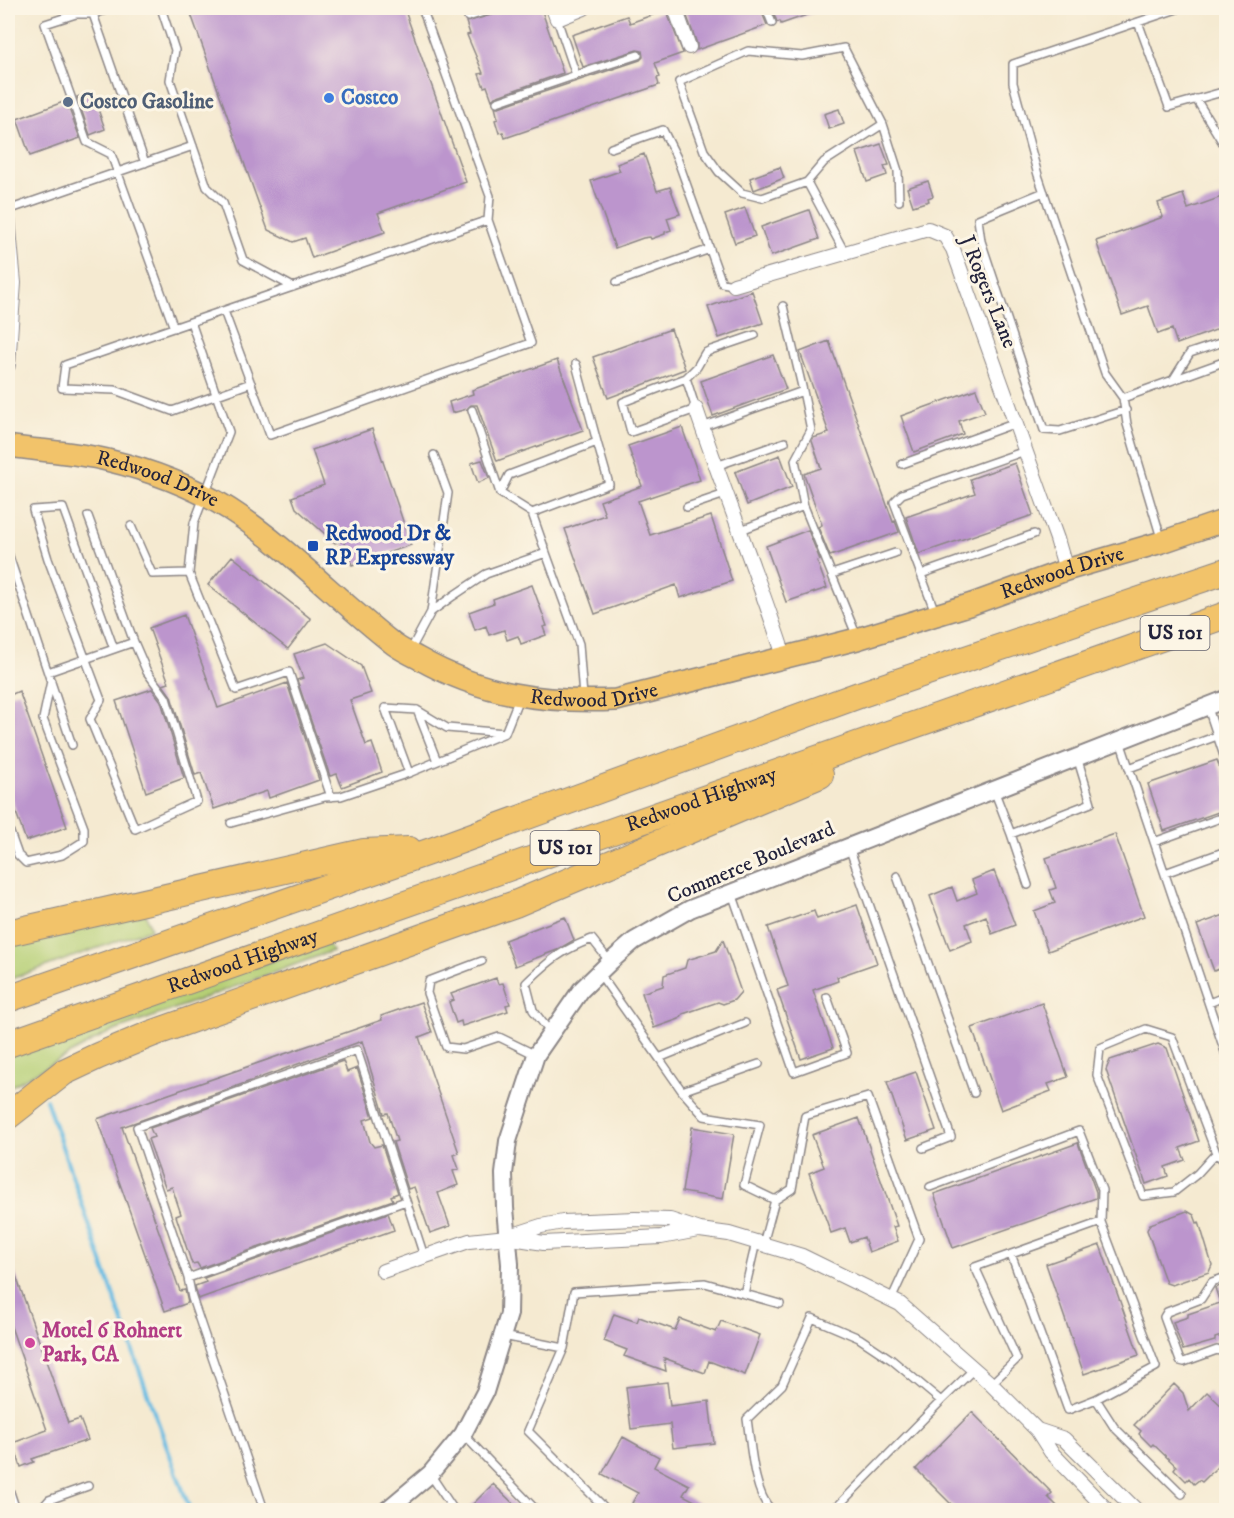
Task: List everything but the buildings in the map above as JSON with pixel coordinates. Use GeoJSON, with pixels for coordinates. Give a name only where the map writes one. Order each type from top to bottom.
{"type":"FeatureCollection","features":[{"type":"Feature","properties":{"kind":"highway","name":"Redwood Highway"},"geometry":{"type":"LineString","coordinates":[[8,999],[434,850],[859,695],[1227,571]]}},
{"type":"Feature","properties":{"kind":"highway","name":"Redwood Highway"},"geometry":{"type":"LineString","coordinates":[[8,1044],[1227,615]]}},
{"type":"Feature","properties":{"kind":"highway"},"geometry":{"type":"LineString","coordinates":[[8,1116],[64,1072],[98,1056],[151,1034],[525,900],[838,767],[1123,652]]}},
{"type":"Feature","properties":{"kind":"highway"},"geometry":{"type":"LineString","coordinates":[[8,933],[25,931],[364,852],[434,850]]}},
{"type":"Feature","properties":{"kind":"main road","name":"Redwood Drive"},"geometry":{"type":"LineString","coordinates":[[8,446],[106,459],[183,484],[228,509],[268,536],[392,644],[408,653],[455,678],[520,696],[583,701],[616,700],[857,639],[1227,520]]}},
{"type":"Feature","properties":{"kind":"street"},"geometry":{"type":"LineString","coordinates":[[555,14],[584,8]]}},
{"type":"Feature","properties":{"kind":"street"},"geometry":{"type":"LineString","coordinates":[[675,8],[689,46]]}},
{"type":"Feature","properties":{"kind":"street"},"geometry":{"type":"LineString","coordinates":[[8,219],[14,283],[8,365]]}},
{"type":"Feature","properties":{"kind":"street","name":"J Rogers Lane"},"geometry":{"type":"LineString","coordinates":[[734,285],[928,229],[945,236],[953,249],[1066,570]]}},
{"type":"Feature","properties":{"kind":"street"},"geometry":{"type":"LineString","coordinates":[[696,409],[784,656]]}},
{"type":"Feature","properties":{"kind":"street","name":"Commerce Boulevard"},"geometry":{"type":"LineString","coordinates":[[387,1510],[430,1474],[463,1434],[485,1392],[509,1314],[510,1264],[504,1174],[508,1141],[536,1055],[581,990],[634,941],[690,909],[1227,699]]}},
{"type":"Feature","properties":{"kind":"street"},"geometry":{"type":"LineString","coordinates":[[383,1271],[469,1240],[507,1237],[541,1226],[563,1222],[635,1219],[670,1220],[700,1230],[729,1234],[802,1256],[900,1304],[991,1384],[1037,1430],[1051,1452],[1107,1510]]}},
{"type":"Feature","properties":{"kind":"street"},"geometry":{"type":"LineString","coordinates":[[507,1237],[544,1243],[661,1237],[700,1230]]}},
{"type":"Feature","properties":{"kind":"street"},"geometry":{"type":"LineString","coordinates":[[1037,1430],[1064,1439],[1136,1510]]}},
{"type":"Feature","properties":{"kind":"lane"},"geometry":{"type":"LineString","coordinates":[[113,8],[93,14],[76,14],[45,24],[87,142],[111,154],[174,328]]}},
{"type":"Feature","properties":{"kind":"lane"},"geometry":{"type":"LineString","coordinates":[[161,8],[175,50],[170,80],[207,187],[223,203],[243,260],[293,287]]}},
{"type":"Feature","properties":{"kind":"lane"},"geometry":{"type":"LineString","coordinates":[[224,311],[270,435],[531,344],[488,220],[490,196],[422,8]]}},
{"type":"Feature","properties":{"kind":"lane"},"geometry":{"type":"LineString","coordinates":[[468,17],[496,8]]}},
{"type":"Feature","properties":{"kind":"lane"},"geometry":{"type":"LineString","coordinates":[[766,8],[771,23]]}},
{"type":"Feature","properties":{"kind":"lane"},"geometry":{"type":"LineString","coordinates":[[1162,542],[1127,424],[1123,398],[1105,373],[1044,192],[1013,83],[1013,64],[1180,8]]}},
{"type":"Feature","properties":{"kind":"lane"},"geometry":{"type":"LineString","coordinates":[[93,14],[145,163]]}},
{"type":"Feature","properties":{"kind":"lane"},"geometry":{"type":"LineString","coordinates":[[555,14],[576,75]]}},
{"type":"Feature","properties":{"kind":"lane"},"geometry":{"type":"LineString","coordinates":[[1138,22],[1168,107],[1227,91]]}},
{"type":"Feature","properties":{"kind":"lane"},"geometry":{"type":"LineString","coordinates":[[883,124],[824,162],[807,182],[762,198],[742,192],[719,172],[704,151],[679,82],[748,51],[802,56],[844,48],[883,124],[898,171],[899,201]]}},
{"type":"Feature","properties":{"kind":"lane"},"geometry":{"type":"LineString","coordinates":[[497,102],[638,55]]}},
{"type":"Feature","properties":{"kind":"lane"},"geometry":{"type":"LineString","coordinates":[[1196,99],[1227,148]]}},
{"type":"Feature","properties":{"kind":"lane"},"geometry":{"type":"LineString","coordinates":[[611,148],[663,130],[677,158],[722,283],[734,285]]}},
{"type":"Feature","properties":{"kind":"lane"},"geometry":{"type":"LineString","coordinates":[[8,210],[193,146]]}},
{"type":"Feature","properties":{"kind":"lane"},"geometry":{"type":"LineString","coordinates":[[807,182],[845,253]]}},
{"type":"Feature","properties":{"kind":"lane"},"geometry":{"type":"LineString","coordinates":[[1044,192],[978,219],[981,241],[1044,430],[1060,431],[1126,410]]}},
{"type":"Feature","properties":{"kind":"lane"},"geometry":{"type":"LineString","coordinates":[[251,383],[172,411],[115,390],[62,388],[65,365],[488,220]]}},
{"type":"Feature","properties":{"kind":"lane"},"geometry":{"type":"LineString","coordinates":[[617,282],[710,249]]}},
{"type":"Feature","properties":{"kind":"lane"},"geometry":{"type":"LineString","coordinates":[[783,306],[811,430],[795,460],[804,506],[857,639]]}},
{"type":"Feature","properties":{"kind":"lane"},"geometry":{"type":"LineString","coordinates":[[191,322],[229,432],[194,523],[189,573],[236,690],[289,672],[332,797]]}},
{"type":"Feature","properties":{"kind":"lane"},"geometry":{"type":"LineString","coordinates":[[686,378],[696,409],[631,432],[623,402],[686,378],[697,367],[705,353],[755,335]]}},
{"type":"Feature","properties":{"kind":"lane"},"geometry":{"type":"LineString","coordinates":[[1173,380],[1190,353],[1227,341]]}},
{"type":"Feature","properties":{"kind":"lane"},"geometry":{"type":"LineString","coordinates":[[1123,398],[1227,362]]}},
{"type":"Feature","properties":{"kind":"lane"},"geometry":{"type":"LineString","coordinates":[[532,513],[609,484],[576,364]]}},
{"type":"Feature","properties":{"kind":"lane"},"geometry":{"type":"LineString","coordinates":[[702,427],[803,391]]}},
{"type":"Feature","properties":{"kind":"lane"},"geometry":{"type":"LineString","coordinates":[[472,410],[500,493],[532,513],[579,644],[583,701]]}},
{"type":"Feature","properties":{"kind":"lane"},"geometry":{"type":"LineString","coordinates":[[902,464],[1016,423]]}},
{"type":"Feature","properties":{"kind":"lane"},"geometry":{"type":"LineString","coordinates":[[500,493],[509,475],[597,442]]}},
{"type":"Feature","properties":{"kind":"lane"},"geometry":{"type":"LineString","coordinates":[[716,466],[785,442]]}},
{"type":"Feature","properties":{"kind":"lane"},"geometry":{"type":"LineString","coordinates":[[936,615],[894,502],[902,494],[1025,452]]}},
{"type":"Feature","properties":{"kind":"lane"},"geometry":{"type":"LineString","coordinates":[[408,653],[431,612],[448,493],[434,455]]}},
{"type":"Feature","properties":{"kind":"lane"},"geometry":{"type":"LineString","coordinates":[[687,507],[725,494]]}},
{"type":"Feature","properties":{"kind":"lane"},"geometry":{"type":"LineString","coordinates":[[741,530],[804,506]]}},
{"type":"Feature","properties":{"kind":"lane"},"geometry":{"type":"LineString","coordinates":[[88,516],[134,642],[147,672],[166,698],[197,801],[135,829],[90,719],[100,700],[48,559],[33,510],[63,508],[114,649]]}},
{"type":"Feature","properties":{"kind":"lane"},"geometry":{"type":"LineString","coordinates":[[131,526],[152,574],[189,573]]}},
{"type":"Feature","properties":{"kind":"lane"},"geometry":{"type":"LineString","coordinates":[[921,574],[1034,534]]}},
{"type":"Feature","properties":{"kind":"lane"},"geometry":{"type":"LineString","coordinates":[[8,553],[72,745]]}},
{"type":"Feature","properties":{"kind":"lane"},"geometry":{"type":"LineString","coordinates":[[431,612],[486,573],[546,553]]}},
{"type":"Feature","properties":{"kind":"lane"},"geometry":{"type":"LineString","coordinates":[[832,574],[895,553]]}},
{"type":"Feature","properties":{"kind":"lane"},"geometry":{"type":"LineString","coordinates":[[48,672],[134,642]]}},
{"type":"Feature","properties":{"kind":"lane"},"geometry":{"type":"LineString","coordinates":[[8,827],[18,855],[26,863],[62,855],[84,841],[84,828],[43,719],[51,681]]}},
{"type":"Feature","properties":{"kind":"lane"},"geometry":{"type":"LineString","coordinates":[[231,823],[341,796],[410,773],[505,733],[520,696]]}},
{"type":"Feature","properties":{"kind":"lane"},"geometry":{"type":"LineString","coordinates":[[1207,706],[1227,762]]}},
{"type":"Feature","properties":{"kind":"lane"},"geometry":{"type":"LineString","coordinates":[[410,773],[385,708],[417,710],[447,728],[505,733]]}},
{"type":"Feature","properties":{"kind":"lane"},"geometry":{"type":"LineString","coordinates":[[417,710],[437,761]]}},
{"type":"Feature","properties":{"kind":"lane"},"geometry":{"type":"LineString","coordinates":[[1129,768],[1217,736]]}},
{"type":"Feature","properties":{"kind":"lane"},"geometry":{"type":"LineString","coordinates":[[1119,741],[1227,1055]]}},
{"type":"Feature","properties":{"kind":"lane"},"geometry":{"type":"LineString","coordinates":[[1011,834],[1091,803],[1077,757]]}},
{"type":"Feature","properties":{"kind":"lane"},"geometry":{"type":"LineString","coordinates":[[994,790],[1028,885]]}},
{"type":"Feature","properties":{"kind":"lane"},"geometry":{"type":"LineString","coordinates":[[1154,842],[1227,816]]}},
{"type":"Feature","properties":{"kind":"lane"},"geometry":{"type":"LineString","coordinates":[[849,847],[951,1137],[922,1149]]}},
{"type":"Feature","properties":{"kind":"lane"},"geometry":{"type":"LineString","coordinates":[[1165,873],[1227,852]]}},
{"type":"Feature","properties":{"kind":"lane"},"geometry":{"type":"LineString","coordinates":[[897,876],[975,1093]]}},
{"type":"Feature","properties":{"kind":"lane"},"geometry":{"type":"LineString","coordinates":[[732,893],[794,1072],[847,1053],[827,997]]}},
{"type":"Feature","properties":{"kind":"lane"},"geometry":{"type":"LineString","coordinates":[[551,1033],[533,1010],[526,983],[554,956],[592,939],[604,968],[659,1058],[682,1091],[704,1116],[760,1125],[744,1185],[775,1200]]}},
{"type":"Feature","properties":{"kind":"lane"},"geometry":{"type":"LineString","coordinates":[[482,961],[429,981],[427,993],[446,1047],[463,1049],[499,1037],[536,1055]]}},
{"type":"Feature","properties":{"kind":"lane"},"geometry":{"type":"LineString","coordinates":[[1209,1003],[1227,996]]}},
{"type":"Feature","properties":{"kind":"lane"},"geometry":{"type":"LineString","coordinates":[[659,1058],[745,1023]]}},
{"type":"Feature","properties":{"kind":"lane"},"geometry":{"type":"LineString","coordinates":[[1216,1153],[1197,1174],[1174,1192],[1143,1196],[1097,1075],[1100,1048],[1146,1029],[1172,1037],[1216,1153],[1227,1163]]}},
{"type":"Feature","properties":{"kind":"lane"},"geometry":{"type":"LineString","coordinates":[[264,1510],[137,1127],[357,1050],[424,1256]]}},
{"type":"Feature","properties":{"kind":"lane"},"geometry":{"type":"LineString","coordinates":[[682,1091],[759,1064]]}},
{"type":"Feature","properties":{"kind":"lane"},"geometry":{"type":"LineString","coordinates":[[37,1084],[64,1072]]}},
{"type":"Feature","properties":{"kind":"lane"},"geometry":{"type":"LineString","coordinates":[[744,1294],[775,1200],[792,1189],[805,1116],[868,1097],[919,1239],[891,1300]]}},
{"type":"Feature","properties":{"kind":"lane"},"geometry":{"type":"LineString","coordinates":[[930,1187],[1079,1131],[1102,1190],[1101,1222],[1155,1367],[1095,1399],[1068,1410],[1011,1254]]}},
{"type":"Feature","properties":{"kind":"lane"},"geometry":{"type":"LineString","coordinates":[[188,1278],[406,1201]]}},
{"type":"Feature","properties":{"kind":"lane"},"geometry":{"type":"LineString","coordinates":[[991,1384],[1017,1359],[975,1267],[1101,1222]]}},
{"type":"Feature","properties":{"kind":"lane"},"geometry":{"type":"LineString","coordinates":[[1227,1277],[1212,1282],[1201,1299],[1167,1312],[1164,1317],[1180,1360],[1184,1362],[1217,1350],[1227,1353]]}},
{"type":"Feature","properties":{"kind":"lane"},"geometry":{"type":"LineString","coordinates":[[607,1510],[528,1431],[564,1348],[574,1292],[705,1282],[780,1304]]}},
{"type":"Feature","properties":{"kind":"lane"},"geometry":{"type":"LineString","coordinates":[[771,1510],[765,1504],[754,1470],[747,1419],[782,1385],[812,1318],[859,1338],[892,1360],[941,1401]]}},
{"type":"Feature","properties":{"kind":"lane"},"geometry":{"type":"LineString","coordinates":[[503,1335],[564,1348]]}},
{"type":"Feature","properties":{"kind":"lane"},"geometry":{"type":"LineString","coordinates":[[834,1510],[974,1370]]}},
{"type":"Feature","properties":{"kind":"lane"},"geometry":{"type":"LineString","coordinates":[[1095,1399],[1114,1427],[1182,1494]]}},
{"type":"Feature","properties":{"kind":"lane"},"geometry":{"type":"LineString","coordinates":[[463,1434],[536,1510]]}},
{"type":"Feature","properties":{"kind":"lane"},"geometry":{"type":"LineString","coordinates":[[430,1474],[454,1510]]}},
{"type":"Feature","properties":{"kind":"lane"},"geometry":{"type":"LineString","coordinates":[[8,1486],[16,1510]]}},
{"type":"Feature","properties":{"kind":"lane"},"geometry":{"type":"LineString","coordinates":[[42,1510],[50,1500],[88,1486]]}},
{"type":"Feature","properties":{"kind":"green space"},"geometry":{"type":"Polygon","coordinates":[[[146,914],[151,929],[8,980],[8,945],[146,914]]]}},
{"type":"Feature","properties":{"kind":"green space"},"geometry":{"type":"Polygon","coordinates":[[[327,940],[332,951],[106,1034],[8,1088],[8,1056],[327,940]]]}},
{"type":"Feature","properties":{"kind":"waterway"},"geometry":{"type":"LineString","coordinates":[[46,1100],[190,1510]]}},
{"type":"Feature","properties":{"kind":"place","name":"Costco"},"geometry":{"type":"Point","coordinates":[329,98]}},
{"type":"Feature","properties":{"kind":"place","name":"Costco Gasoline"},"geometry":{"type":"Point","coordinates":[68,102]}},
{"type":"Feature","properties":{"kind":"place","name":"Redwood Dr & RP Expressway"},"geometry":{"type":"Point","coordinates":[313,546]}},
{"type":"Feature","properties":{"kind":"place","name":"Motel 6 Rohnert Park, CA"},"geometry":{"type":"Point","coordinates":[30,1343]}}]}
